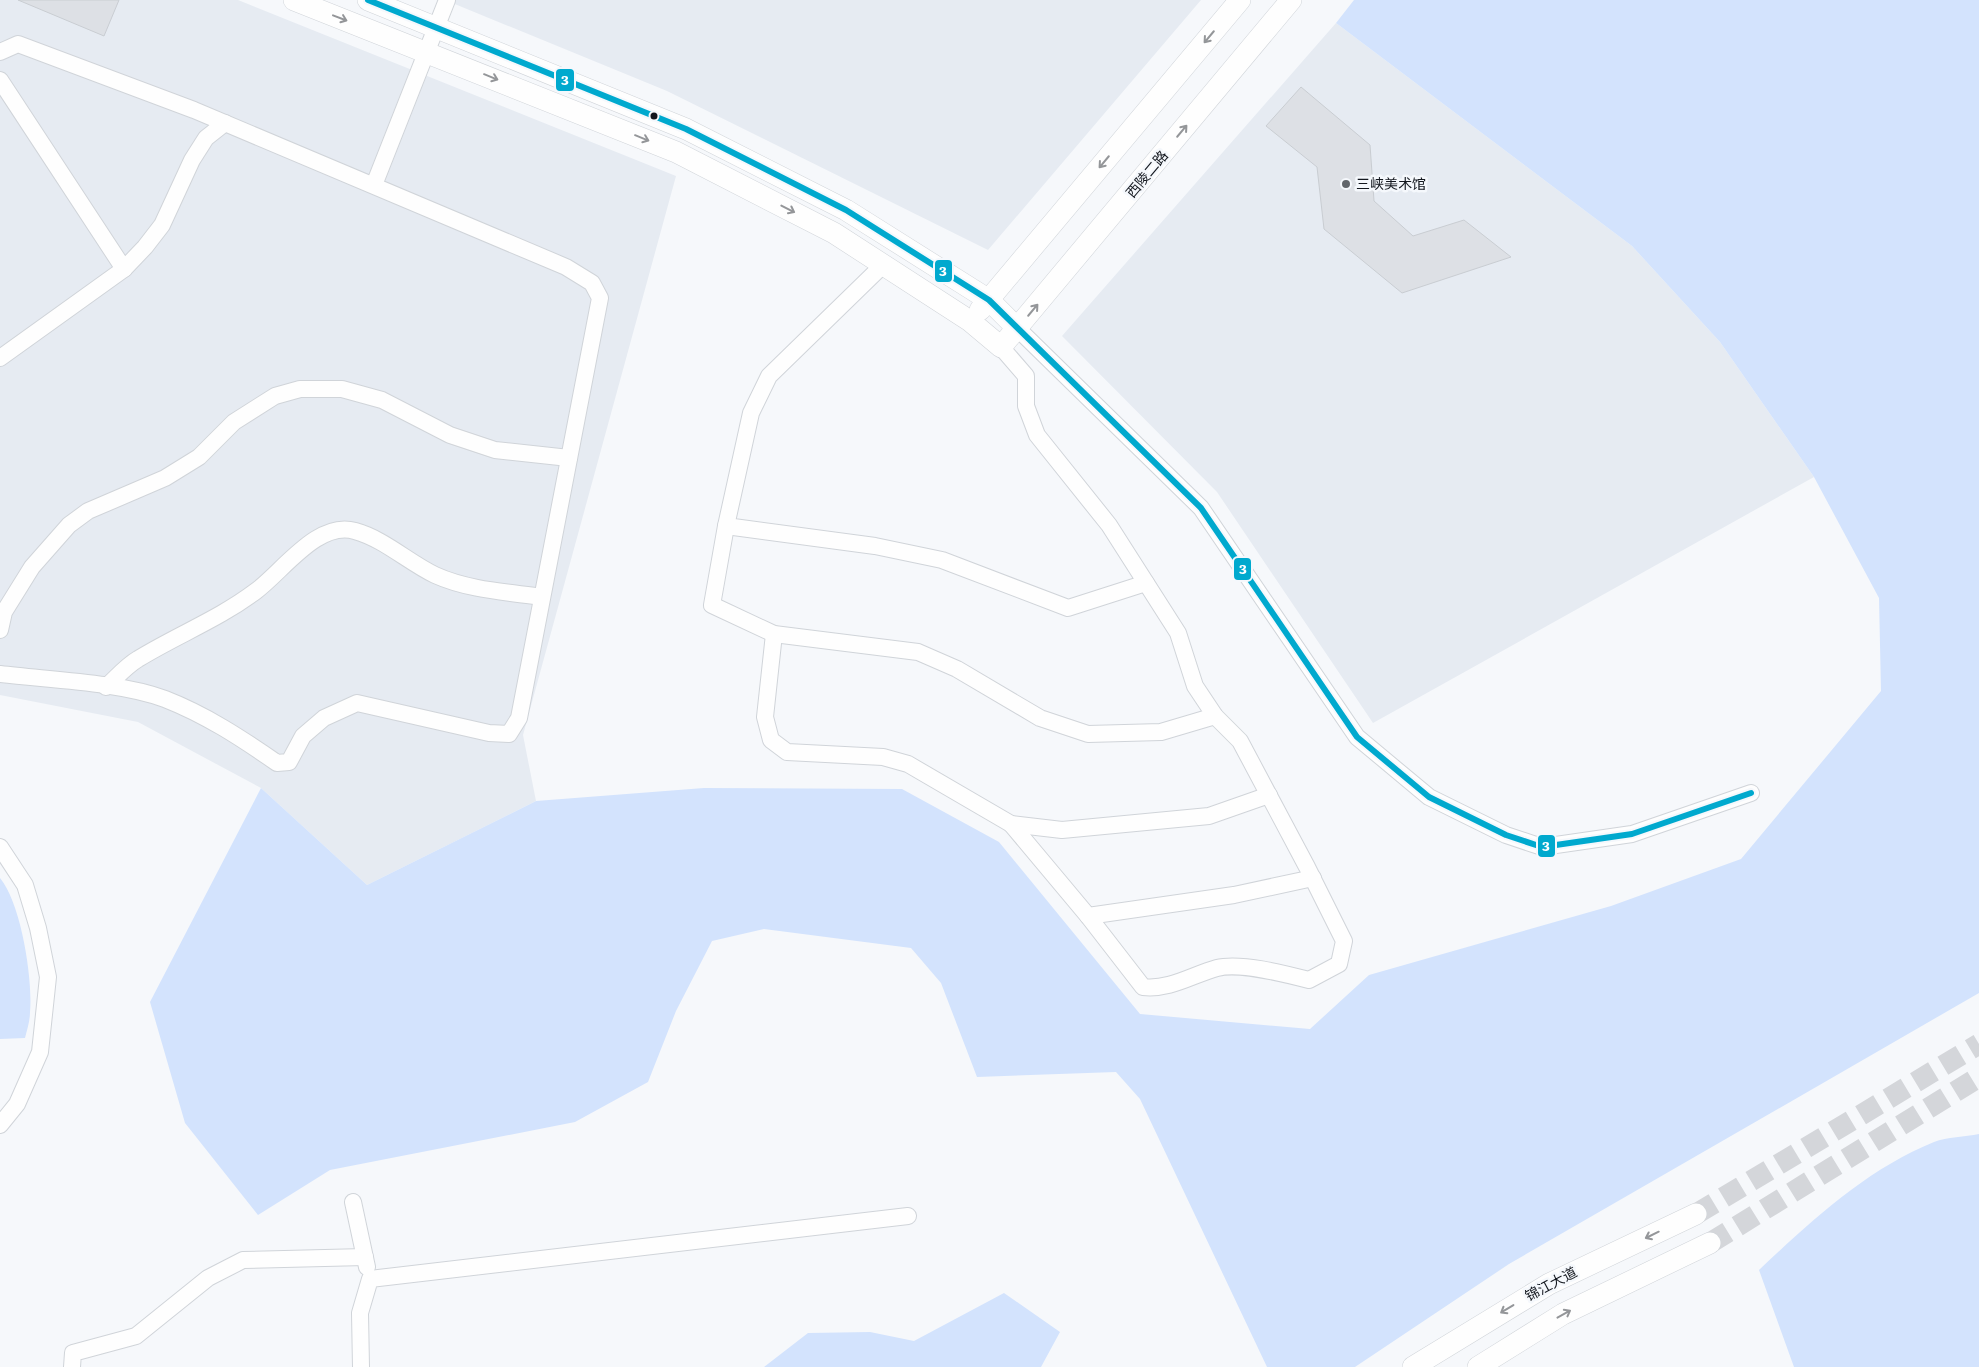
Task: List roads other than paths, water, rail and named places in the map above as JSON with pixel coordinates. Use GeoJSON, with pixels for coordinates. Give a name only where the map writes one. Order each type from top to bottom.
{"type":"FeatureCollection","features":[{"type":"Feature","properties":{"kind":"main road"},"geometry":{"type":"LineString","coordinates":[[294,0],[427,51],[676,152],[834,233],[970,321],[1001,347]]}},
{"type":"Feature","properties":{"kind":"main road"},"geometry":{"type":"LineString","coordinates":[[368,0],[686,129],[846,210],[989,300],[1018,329]]}},
{"type":"Feature","properties":{"kind":"main road"},"geometry":{"type":"LineString","coordinates":[[970,321],[1240,0]]}},
{"type":"Feature","properties":{"kind":"main road","name":"西陵二路"},"geometry":{"type":"LineString","coordinates":[[1001,347],[1018,329],[1291,0]]}},
{"type":"Feature","properties":{"kind":"main road","name":"锦江大道"},"geometry":{"type":"LineString","coordinates":[[1414,1367],[1549,1284],[1696,1214]]}},
{"type":"Feature","properties":{"kind":"main road"},"geometry":{"type":"LineString","coordinates":[[1478,1367],[1563,1314],[1710,1243]]}},
{"type":"Feature","properties":{"kind":"street"},"geometry":{"type":"LineString","coordinates":[[374,185],[447,0]]}},
{"type":"Feature","properties":{"kind":"street"},"geometry":{"type":"LineString","coordinates":[[0,52],[18,44],[224,123],[566,267],[592,283],[600,298],[519,718],[509,734],[488,733],[357,703],[324,718],[303,736],[289,762],[277,763],[228,729],[164,699],[106,687],[0,674]]}},
{"type":"Feature","properties":{"kind":"street"},"geometry":{"type":"LineString","coordinates":[[0,80],[124,269]]}},
{"type":"Feature","properties":{"kind":"street"},"geometry":{"type":"LineString","coordinates":[[0,358],[124,269],[162,225],[192,160],[206,138],[224,123]]}},
{"type":"Feature","properties":{"kind":"street"},"geometry":{"type":"LineString","coordinates":[[883,265],[769,376],[751,413],[726,526],[712,605],[774,634],[918,652],[957,669],[1040,718],[1088,734],[1161,732],[1214,716]]}},
{"type":"Feature","properties":{"kind":"street"},"geometry":{"type":"LineString","coordinates":[[1018,329],[1201,508],[1357,737],[1428,797],[1506,835],[1542,847],[1632,834],[1751,793]]}},
{"type":"Feature","properties":{"kind":"street"},"geometry":{"type":"LineString","coordinates":[[774,634],[765,717],[771,740],[787,752],[883,757],[908,764],[1011,824],[1088,916],[1143,987],[1157,989],[1219,968],[1269,970],[1309,980],[1338,964],[1344,941],[1313,878],[1240,741],[1214,716],[1195,686],[1178,633],[1109,525],[1037,435],[1026,406],[1026,376],[1001,347]]}},
{"type":"Feature","properties":{"kind":"street"},"geometry":{"type":"LineString","coordinates":[[0,630],[4,612],[32,567],[69,525],[88,511],[165,478],[199,457],[234,422],[275,396],[300,389],[342,389],[382,400],[450,436],[495,450],[570,458]]}},
{"type":"Feature","properties":{"kind":"street"},"geometry":{"type":"LineString","coordinates":[[726,526],[875,546],[942,560],[1068,608],[1146,583]]}},
{"type":"Feature","properties":{"kind":"street"},"geometry":{"type":"LineString","coordinates":[[106,687],[136,660],[222,614],[257,591],[286,566],[304,546],[332,530],[355,530],[436,575],[467,586],[542,597]]}},
{"type":"Feature","properties":{"kind":"street"},"geometry":{"type":"LineString","coordinates":[[1011,824],[1062,830],[1208,816],[1269,795]]}},
{"type":"Feature","properties":{"kind":"street"},"geometry":{"type":"LineString","coordinates":[[0,847],[25,885],[38,928],[48,977],[40,1052],[17,1104],[0,1125]]}},
{"type":"Feature","properties":{"kind":"street"},"geometry":{"type":"LineString","coordinates":[[1088,916],[1234,895],[1313,878]]}},
{"type":"Feature","properties":{"kind":"street"},"geometry":{"type":"LineString","coordinates":[[353,1202],[370,1279],[360,1313],[361,1367]]}},
{"type":"Feature","properties":{"kind":"street"},"geometry":{"type":"LineString","coordinates":[[370,1279],[908,1216]]}},
{"type":"Feature","properties":{"kind":"street"},"geometry":{"type":"LineString","coordinates":[[72,1367],[73,1353],[136,1336],[208,1278],[243,1260],[365,1257]]}},
{"type":"Feature","properties":{"kind":"tunnel"},"geometry":{"type":"LineString","coordinates":[[1696,1214],[1979,1044]]}},
{"type":"Feature","properties":{"kind":"tunnel"},"geometry":{"type":"LineString","coordinates":[[1710,1243],[1979,1077]]}},
{"type":"Feature","properties":{"kind":"place","name":"三峡美术馆"},"geometry":{"type":"Point","coordinates":[1346,184]}}]}
